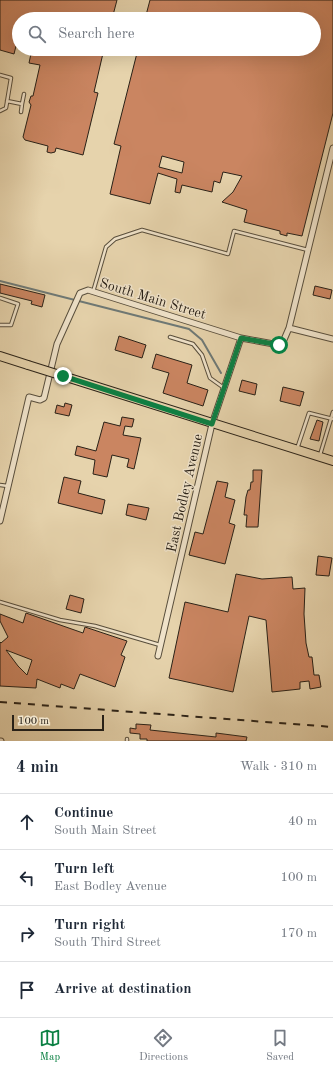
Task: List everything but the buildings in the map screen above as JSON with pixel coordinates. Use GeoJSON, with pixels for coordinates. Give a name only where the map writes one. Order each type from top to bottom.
{"type":"FeatureCollection","features":[{"type":"Feature","properties":{"kind":"main road"},"geometry":{"type":"LineString","coordinates":[[0,356],[319,458],[333,461]]}},
{"type":"Feature","properties":{"kind":"street"},"geometry":{"type":"LineString","coordinates":[[333,148],[289,328],[333,339]]}},
{"type":"Feature","properties":{"kind":"street","name":"South Main Street"},"geometry":{"type":"LineString","coordinates":[[8,486],[29,397],[40,400],[44,398],[57,344],[80,293],[88,290],[241,338],[279,345],[283,342],[289,328]]}},
{"type":"Feature","properties":{"kind":"street","name":"East Bodley Avenue"},"geometry":{"type":"LineString","coordinates":[[158,656],[212,424],[241,338]]}},
{"type":"Feature","properties":{"kind":"street"},"geometry":{"type":"LineString","coordinates":[[0,521],[8,486]]}},
{"type":"Feature","properties":{"kind":"lane"},"geometry":{"type":"LineString","coordinates":[[0,76],[12,78],[6,108],[0,111]]}},
{"type":"Feature","properties":{"kind":"lane"},"geometry":{"type":"LineString","coordinates":[[21,112],[24,94]]}},
{"type":"Feature","properties":{"kind":"lane"},"geometry":{"type":"LineString","coordinates":[[7,101],[22,104]]}},
{"type":"Feature","properties":{"kind":"lane"},"geometry":{"type":"LineString","coordinates":[[93,292],[106,247],[115,239],[142,230],[228,254],[234,231],[308,250]]}},
{"type":"Feature","properties":{"kind":"lane"},"geometry":{"type":"LineString","coordinates":[[0,298],[18,304],[11,324],[0,325]]}},
{"type":"Feature","properties":{"kind":"lane"},"geometry":{"type":"LineString","coordinates":[[170,336],[193,344],[202,355],[210,378],[225,388]]}},
{"type":"Feature","properties":{"kind":"lane"},"geometry":{"type":"LineString","coordinates":[[319,458],[333,412]]}},
{"type":"Feature","properties":{"kind":"lane"},"geometry":{"type":"LineString","coordinates":[[297,451],[309,413],[332,419]]}},
{"type":"Feature","properties":{"kind":"lane"},"geometry":{"type":"LineString","coordinates":[[0,485],[8,486]]}},
{"type":"Feature","properties":{"kind":"lane"},"geometry":{"type":"LineString","coordinates":[[0,602],[60,620],[95,626],[161,645]]}},
{"type":"Feature","properties":{"kind":"waterway"},"geometry":{"type":"LineString","coordinates":[[0,281],[189,329],[202,340],[221,373]]}},
{"type":"Feature","properties":{"kind":"railway"},"geometry":{"type":"LineString","coordinates":[[0,702],[333,727]]}},
{"type":"Feature","properties":{"kind":"route"},"geometry":{"type":"LineString","coordinates":[[63,376],[212,424],[241,338],[279,345]]}}]}
